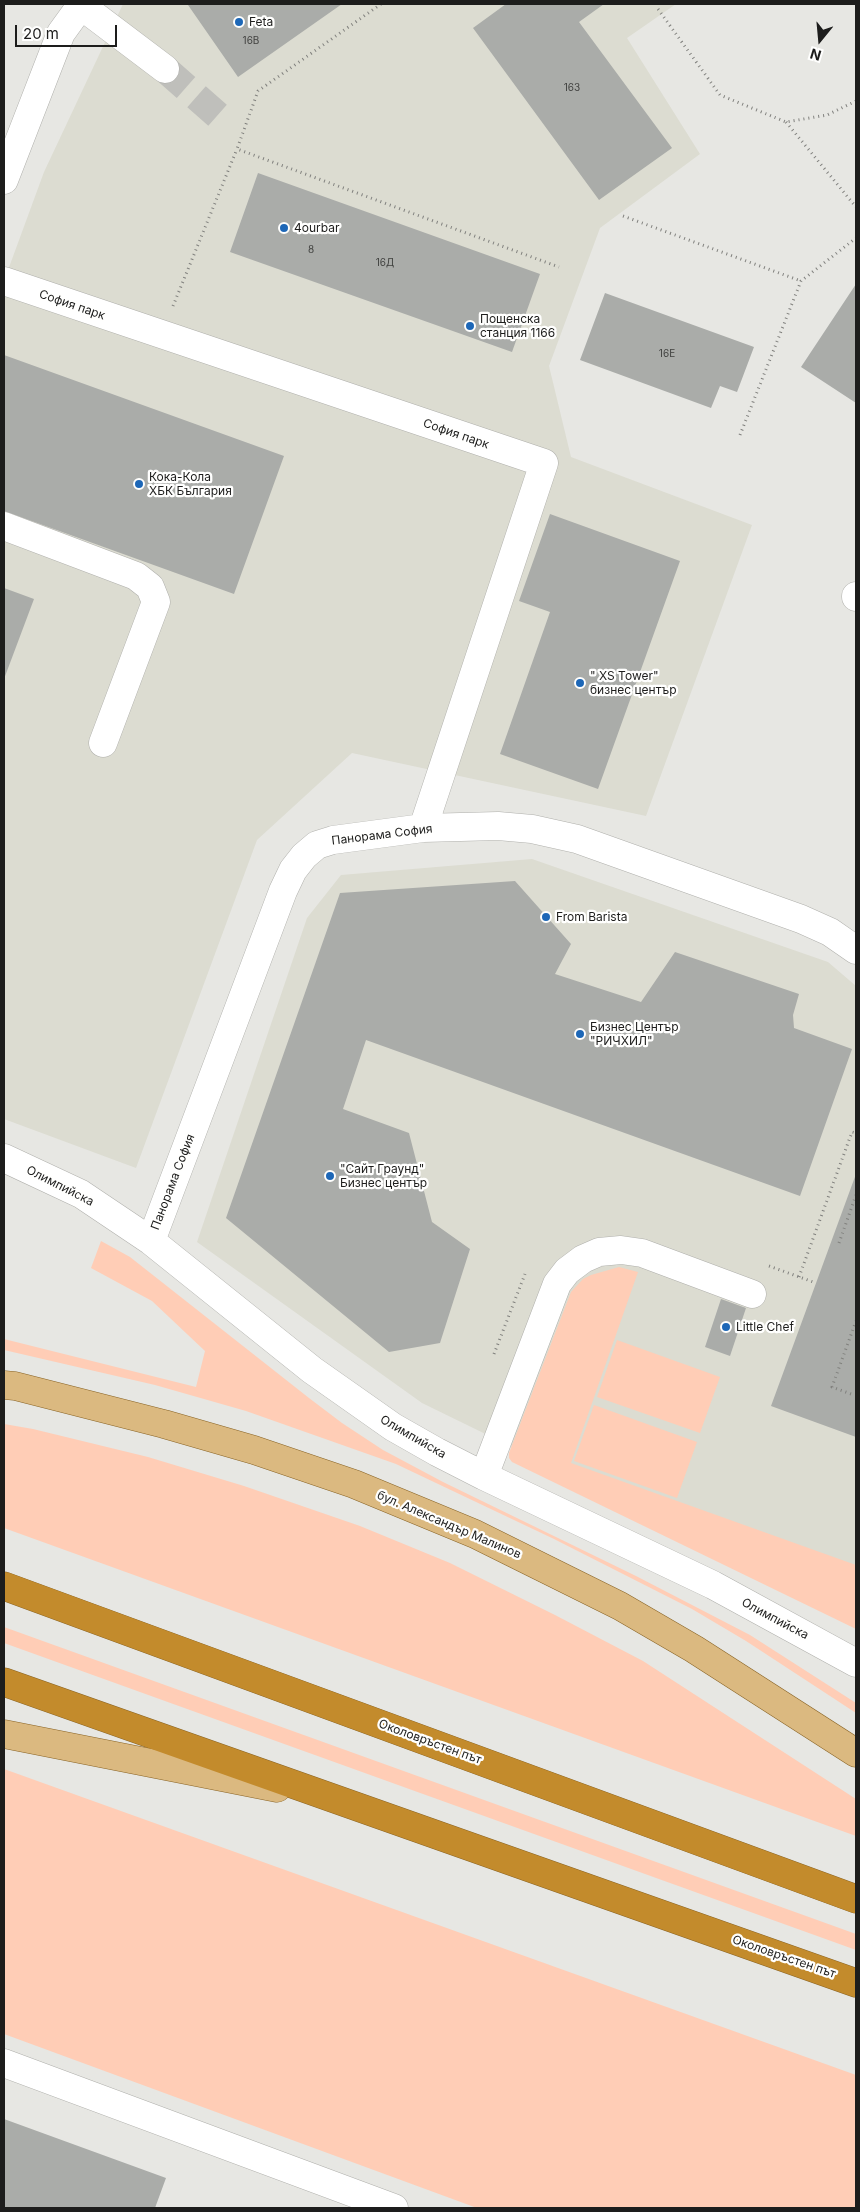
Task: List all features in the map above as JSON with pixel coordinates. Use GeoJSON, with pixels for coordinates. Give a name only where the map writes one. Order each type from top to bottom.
{"type":"FeatureCollection","features":[{"type":"Feature","properties":{"kind":"highway","name":"Околовръстен път"},"geometry":{"type":"LineString","coordinates":[[4,1586],[856,1899]]}},
{"type":"Feature","properties":{"kind":"highway","name":"Околовръстен път"},"geometry":{"type":"LineString","coordinates":[[4,1682],[856,1983]]}},
{"type":"Feature","properties":{"kind":"highway"},"geometry":{"type":"LineString","coordinates":[[642,1820],[856,1884]]}},
{"type":"Feature","properties":{"kind":"main road","name":"бул. Александър Малинов"},"geometry":{"type":"LineString","coordinates":[[7,1385],[164,1424],[254,1450],[354,1484],[475,1534],[636,1615],[694,1649],[856,1753]]}},
{"type":"Feature","properties":{"kind":"main road"},"geometry":{"type":"LineString","coordinates":[[4,1734],[99,1751],[332,1799]]}},
{"type":"Feature","properties":{"kind":"street"},"geometry":{"type":"LineString","coordinates":[[4,180],[61,33],[81,4],[165,69]]}},
{"type":"Feature","properties":{"kind":"street","name":"София парк"},"geometry":{"type":"LineString","coordinates":[[4,281],[544,463],[423,828]]}},
{"type":"Feature","properties":{"kind":"street"},"geometry":{"type":"LineString","coordinates":[[4,526],[136,576],[150,587],[156,602],[103,743]]}},
{"type":"Feature","properties":{"kind":"street","name":"Панорама София"},"geometry":{"type":"LineString","coordinates":[[151,1241],[293,870],[304,856],[317,845],[333,840],[423,828],[498,826],[532,829],[577,839],[801,919],[830,932],[856,950]]}},
{"type":"Feature","properties":{"kind":"street","name":"Олимпийска"},"geometry":{"type":"LineString","coordinates":[[4,1158],[81,1194],[151,1241],[351,1399],[437,1452],[713,1585],[856,1663]]}},
{"type":"Feature","properties":{"kind":"street"},"geometry":{"type":"LineString","coordinates":[[484,1476],[557,1284],[567,1271],[583,1259],[599,1252],[621,1250],[642,1253],[752,1294]]}},
{"type":"Feature","properties":{"kind":"street"},"geometry":{"type":"LineString","coordinates":[[4,2064],[394,2208]]}},
{"type":"Feature","properties":{"kind":"path"},"geometry":{"type":"LineString","coordinates":[[161,335],[237,149],[258,91],[381,4]]}},
{"type":"Feature","properties":{"kind":"path"},"geometry":{"type":"LineString","coordinates":[[658,9],[720,94],[786,122],[856,207]]}},
{"type":"Feature","properties":{"kind":"path"},"geometry":{"type":"LineString","coordinates":[[786,122],[827,115],[856,101]]}},
{"type":"Feature","properties":{"kind":"path"},"geometry":{"type":"LineString","coordinates":[[237,149],[559,268]]}},
{"type":"Feature","properties":{"kind":"path"},"geometry":{"type":"LineString","coordinates":[[623,216],[801,281]]}},
{"type":"Feature","properties":{"kind":"path"},"geometry":{"type":"LineString","coordinates":[[740,435],[801,281],[856,238]]}},
{"type":"Feature","properties":{"kind":"path"},"geometry":{"type":"LineString","coordinates":[[799,1277],[852,1132],[856,1133]]}},
{"type":"Feature","properties":{"kind":"path"},"geometry":{"type":"LineString","coordinates":[[839,1242],[856,1195]]}},
{"type":"Feature","properties":{"kind":"path"},"geometry":{"type":"LineString","coordinates":[[851,1394],[832,1387],[856,1321]]}},
{"type":"Feature","properties":{"kind":"shaded area"},"geometry":{"type":"Polygon","coordinates":[[[123,4],[676,4],[627,38],[700,154],[600,228],[549,366],[571,457],[752,525],[646,816],[352,753],[257,840],[136,1168],[4,1119],[4,281],[44,172],[123,4]]]}},
{"type":"Feature","properties":{"kind":"shaded area"},"geometry":{"type":"Polygon","coordinates":[[[532,859],[828,962],[856,986],[856,1615],[422,1403],[197,1242],[307,918],[341,875],[532,859]]]}},
{"type":"Feature","properties":{"kind":"shaded area"},"geometry":{"type":"Polygon","coordinates":[[[101,1241],[130,1257],[309,1398],[383,1450],[443,1482],[636,1576],[750,1635],[856,1703],[856,1713],[746,1641],[692,1609],[554,1539],[396,1464],[246,1411],[155,1385],[4,1350],[4,1339],[196,1387],[205,1351],[152,1301],[91,1268],[101,1241]]]}},
{"type":"Feature","properties":{"kind":"shaded area"},"geometry":{"type":"Polygon","coordinates":[[[619,1267],[638,1272],[571,1463],[856,1565],[856,1629],[512,1462],[509,1458],[509,1453],[571,1292],[583,1279],[619,1267]]]}},
{"type":"Feature","properties":{"kind":"shaded area"},"geometry":{"type":"Polygon","coordinates":[[[617,1340],[720,1377],[700,1433],[597,1397],[617,1340]]]}},
{"type":"Feature","properties":{"kind":"shaded area"},"geometry":{"type":"Polygon","coordinates":[[[594,1405],[697,1442],[677,1498],[574,1461],[594,1405]]]}},
{"type":"Feature","properties":{"kind":"shaded area"},"geometry":{"type":"Polygon","coordinates":[[[4,1424],[33,1429],[148,1457],[244,1486],[360,1526],[450,1563],[643,1661],[856,1799],[856,1836],[4,1528],[4,1424]]]}},
{"type":"Feature","properties":{"kind":"shaded area"},"geometry":{"type":"Polygon","coordinates":[[[4,1627],[856,1934],[856,1950],[4,1643],[4,1627]]]}},
{"type":"Feature","properties":{"kind":"shaded area"},"geometry":{"type":"Polygon","coordinates":[[[4,1769],[856,2075],[856,2208],[477,2208],[4,2034],[4,1769]]]}},
{"type":"Feature","properties":{"kind":"building"},"geometry":{"type":"Polygon","coordinates":[[[342,4],[238,77],[188,5],[342,4]]]}},
{"type":"Feature","properties":{"kind":"building"},"geometry":{"type":"Polygon","coordinates":[[[506,4],[604,4],[579,22],[672,148],[599,200],[473,28],[506,4]]]}},
{"type":"Feature","properties":{"kind":"building"},"geometry":{"type":"Polygon","coordinates":[[[258,173],[540,274],[512,352],[230,252],[258,173]]]}},
{"type":"Feature","properties":{"kind":"building"},"geometry":{"type":"Polygon","coordinates":[[[856,284],[856,403],[801,367],[856,284]]]}},
{"type":"Feature","properties":{"kind":"building"},"geometry":{"type":"Polygon","coordinates":[[[605,293],[754,347],[737,392],[720,386],[711,408],[580,360],[605,293]]]}},
{"type":"Feature","properties":{"kind":"building","name":"Кока-Кола ХБК България"},"geometry":{"type":"Polygon","coordinates":[[[4,355],[284,456],[234,594],[4,511],[4,355]]]}},
{"type":"Feature","properties":{"kind":"building","name":"\" XS Tower\" бизнес център"},"geometry":{"type":"Polygon","coordinates":[[[550,514],[680,561],[598,789],[500,754],[550,612],[519,601],[550,514]]]}},
{"type":"Feature","properties":{"kind":"building"},"geometry":{"type":"Polygon","coordinates":[[[4,588],[34,599],[4,679],[4,588]]]}},
{"type":"Feature","properties":{"kind":"building","name":"Бизнес Център \"РИЧХИЛ\""},"geometry":{"type":"Polygon","coordinates":[[[515,881],[571,944],[555,974],[641,1002],[675,952],[799,994],[793,1015],[794,1028],[852,1049],[800,1196],[366,1040],[343,1109],[409,1133],[432,1222],[470,1249],[440,1343],[389,1352],[226,1218],[340,893],[515,881]]]}},
{"type":"Feature","properties":{"kind":"building"},"geometry":{"type":"Polygon","coordinates":[[[856,1174],[856,1437],[771,1406],[856,1174]]]}},
{"type":"Feature","properties":{"kind":"building","name":"Little Chef"},"geometry":{"type":"Polygon","coordinates":[[[721,1299],[746,1308],[730,1356],[705,1347],[721,1299]]]}},
{"type":"Feature","properties":{"kind":"building"},"geometry":{"type":"Polygon","coordinates":[[[4,2119],[166,2178],[155,2208],[4,2208],[4,2119]]]}},
{"type":"Feature","properties":{"kind":"tunnel"},"geometry":{"type":"LineString","coordinates":[[165,69],[223,120]]}},
{"type":"Feature","properties":{"kind":"place","name":"Feta"},"geometry":{"type":"Point","coordinates":[239,22]}},
{"type":"Feature","properties":{"kind":"place","name":"4ourbar"},"geometry":{"type":"Point","coordinates":[284,228]}},
{"type":"Feature","properties":{"kind":"place","name":"Пощенска станция 1166"},"geometry":{"type":"Point","coordinates":[470,326]}},
{"type":"Feature","properties":{"kind":"place","name":"Кока-Кола ХБК България"},"geometry":{"type":"Point","coordinates":[139,484]}},
{"type":"Feature","properties":{"kind":"place","name":"\" XS Tower\" бизнес център"},"geometry":{"type":"Point","coordinates":[580,683]}},
{"type":"Feature","properties":{"kind":"place","name":"From Barista"},"geometry":{"type":"Point","coordinates":[546,917]}},
{"type":"Feature","properties":{"kind":"place","name":"Бизнес Център \"РИЧХИЛ\""},"geometry":{"type":"Point","coordinates":[580,1034]}},
{"type":"Feature","properties":{"kind":"place","name":"\"Сайт Граунд\" Бизнес център"},"geometry":{"type":"Point","coordinates":[330,1176]}},
{"type":"Feature","properties":{"kind":"place","name":"Little Chef"},"geometry":{"type":"Point","coordinates":[726,1327]}}]}
